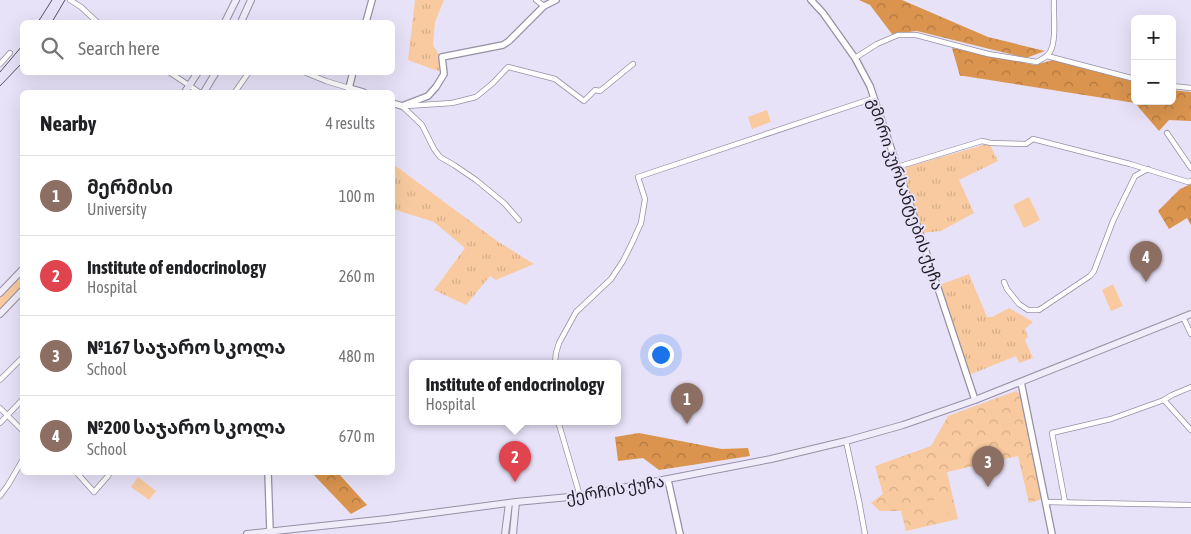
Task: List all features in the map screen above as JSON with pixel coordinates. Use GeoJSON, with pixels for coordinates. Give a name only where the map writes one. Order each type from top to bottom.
{"type":"FeatureCollection","features":[{"type":"Feature","properties":{"kind":"main road"},"geometry":{"type":"LineString","coordinates":[[226,20],[236,0]]}},
{"type":"Feature","properties":{"kind":"main road"},"geometry":{"type":"LineString","coordinates":[[242,20],[251,0]]}},
{"type":"Feature","properties":{"kind":"main road"},"geometry":{"type":"LineString","coordinates":[[186,90],[196,75]]}},
{"type":"Feature","properties":{"kind":"main road"},"geometry":{"type":"LineString","coordinates":[[205,90],[214,75]]}},
{"type":"Feature","properties":{"kind":"main road"},"geometry":{"type":"LineString","coordinates":[[0,293],[20,272]]}},
{"type":"Feature","properties":{"kind":"main road"},"geometry":{"type":"LineString","coordinates":[[0,314],[20,294]]}},
{"type":"Feature","properties":{"kind":"main road","name":"ქერჩის ქუჩა"},"geometry":{"type":"LineString","coordinates":[[247,534],[270,531],[295,531],[516,502],[580,496],[771,459],[903,425],[975,400],[1191,314]]}},
{"type":"Feature","properties":{"kind":"main road"},"geometry":{"type":"LineString","coordinates":[[509,503],[506,532],[513,533],[516,502]]}},
{"type":"Feature","properties":{"kind":"street"},"geometry":{"type":"LineString","coordinates":[[70,0],[95,20]]}},
{"type":"Feature","properties":{"kind":"street"},"geometry":{"type":"LineString","coordinates":[[367,20],[372,0]]}},
{"type":"Feature","properties":{"kind":"street"},"geometry":{"type":"LineString","coordinates":[[536,0],[544,6]]}},
{"type":"Feature","properties":{"kind":"street"},"geometry":{"type":"LineString","coordinates":[[402,106],[428,96],[436,87],[444,74],[442,56],[503,45],[509,42],[544,6],[556,0]]}},
{"type":"Feature","properties":{"kind":"street","name":"გმირი კურსანტების ქუჩა"},"geometry":{"type":"LineString","coordinates":[[811,0],[823,13],[855,58],[870,86],[975,400]]}},
{"type":"Feature","properties":{"kind":"street"},"geometry":{"type":"LineString","coordinates":[[855,58],[877,44],[898,35],[916,35],[988,54],[1037,62],[1047,56],[1051,50],[1054,36],[1054,0]]}},
{"type":"Feature","properties":{"kind":"street"},"geometry":{"type":"LineString","coordinates":[[0,64],[10,53]]}},
{"type":"Feature","properties":{"kind":"street"},"geometry":{"type":"LineString","coordinates":[[1047,56],[1131,78]]}},
{"type":"Feature","properties":{"kind":"street"},"geometry":{"type":"LineString","coordinates":[[395,104],[402,106],[452,103],[476,97],[494,83],[508,67],[554,79],[584,100],[596,90],[600,91],[633,64]]}},
{"type":"Feature","properties":{"kind":"street"},"geometry":{"type":"LineString","coordinates":[[173,75],[196,90]]}},
{"type":"Feature","properties":{"kind":"street"},"geometry":{"type":"LineString","coordinates":[[236,90],[247,75]]}},
{"type":"Feature","properties":{"kind":"street"},"geometry":{"type":"LineString","coordinates":[[311,75],[349,90],[352,75]]}},
{"type":"Feature","properties":{"kind":"street"},"geometry":{"type":"LineString","coordinates":[[1176,86],[1191,88]]}},
{"type":"Feature","properties":{"kind":"street"},"geometry":{"type":"LineString","coordinates":[[555,360],[559,343],[576,312],[611,279],[632,243],[641,223],[645,200],[638,177],[874,98]]}},
{"type":"Feature","properties":{"kind":"street"},"geometry":{"type":"LineString","coordinates":[[402,106],[422,125],[440,157],[454,164],[476,180],[504,203],[519,220]]}},
{"type":"Feature","properties":{"kind":"street"},"geometry":{"type":"LineString","coordinates":[[1167,134],[1191,168]]}},
{"type":"Feature","properties":{"kind":"street"},"geometry":{"type":"LineString","coordinates":[[897,167],[982,141],[1026,144],[1033,139],[1130,164],[1188,182],[1191,181]]}},
{"type":"Feature","properties":{"kind":"street"},"geometry":{"type":"LineString","coordinates":[[1130,164],[1135,176]]}},
{"type":"Feature","properties":{"kind":"street"},"geometry":{"type":"LineString","coordinates":[[1004,282],[1019,304],[1028,310],[1039,310],[1090,276],[1094,271],[1113,221],[1135,176],[1148,169]]}},
{"type":"Feature","properties":{"kind":"street"},"geometry":{"type":"LineString","coordinates":[[1183,317],[1191,334]]}},
{"type":"Feature","properties":{"kind":"street"},"geometry":{"type":"LineString","coordinates":[[0,380],[20,360]]}},
{"type":"Feature","properties":{"kind":"street"},"geometry":{"type":"LineString","coordinates":[[1021,382],[1052,534]]}},
{"type":"Feature","properties":{"kind":"street"},"geometry":{"type":"LineString","coordinates":[[1065,502],[1052,433],[1111,419],[1164,400],[1172,394],[1191,387]]}},
{"type":"Feature","properties":{"kind":"street"},"geometry":{"type":"LineString","coordinates":[[1164,400],[1191,430]]}},
{"type":"Feature","properties":{"kind":"street"},"geometry":{"type":"LineString","coordinates":[[0,423],[20,402]]}},
{"type":"Feature","properties":{"kind":"street"},"geometry":{"type":"LineString","coordinates":[[0,408],[20,428]]}},
{"type":"Feature","properties":{"kind":"street"},"geometry":{"type":"LineString","coordinates":[[559,425],[580,496]]}},
{"type":"Feature","properties":{"kind":"street"},"geometry":{"type":"LineString","coordinates":[[846,441],[865,534]]}},
{"type":"Feature","properties":{"kind":"street"},"geometry":{"type":"LineString","coordinates":[[0,496],[20,464]]}},
{"type":"Feature","properties":{"kind":"street"},"geometry":{"type":"LineString","coordinates":[[79,475],[94,492],[108,475]]}},
{"type":"Feature","properties":{"kind":"street"},"geometry":{"type":"LineString","coordinates":[[268,475],[270,531]]}},
{"type":"Feature","properties":{"kind":"street"},"geometry":{"type":"LineString","coordinates":[[668,480],[680,534]]}},
{"type":"Feature","properties":{"kind":"street"},"geometry":{"type":"LineString","coordinates":[[1046,502],[1191,505]]}},
{"type":"Feature","properties":{"kind":"green space"},"geometry":{"type":"Polygon","coordinates":[[[415,0],[444,0],[435,22],[433,45],[441,58],[441,68],[438,71],[408,60],[415,0]]]}},
{"type":"Feature","properties":{"kind":"green space"},"geometry":{"type":"Polygon","coordinates":[[[859,0],[902,0],[988,37],[1045,51],[1026,58],[917,31],[892,34],[870,5],[859,0]]]}},
{"type":"Feature","properties":{"kind":"green space"},"geometry":{"type":"Polygon","coordinates":[[[952,48],[1035,65],[1053,60],[1131,81],[1131,102],[964,76],[960,76],[952,48]]]}},
{"type":"Feature","properties":{"kind":"green space"},"geometry":{"type":"Polygon","coordinates":[[[1176,90],[1191,92],[1191,121],[1169,120],[1159,131],[1137,105],[1176,105],[1176,90]]]}},
{"type":"Feature","properties":{"kind":"green space"},"geometry":{"type":"Polygon","coordinates":[[[767,110],[771,122],[752,129],[748,117],[767,110]]]}},
{"type":"Feature","properties":{"kind":"green space"},"geometry":{"type":"Polygon","coordinates":[[[987,144],[990,145],[998,161],[959,180],[974,213],[941,231],[922,233],[901,171],[903,168],[987,144]]]}},
{"type":"Feature","properties":{"kind":"green space"},"geometry":{"type":"Polygon","coordinates":[[[395,165],[497,241],[534,264],[496,280],[490,276],[466,305],[434,290],[465,248],[434,222],[395,210],[395,165]]]}},
{"type":"Feature","properties":{"kind":"green space"},"geometry":{"type":"Polygon","coordinates":[[[1191,184],[1191,225],[1187,218],[1169,229],[1158,211],[1180,189],[1191,184]]]}},
{"type":"Feature","properties":{"kind":"green space"},"geometry":{"type":"Polygon","coordinates":[[[1029,197],[1040,220],[1024,228],[1013,205],[1029,197]]]}},
{"type":"Feature","properties":{"kind":"green space"},"geometry":{"type":"Polygon","coordinates":[[[969,274],[987,317],[992,317],[1009,308],[1033,322],[1025,329],[1028,337],[1025,340],[1033,358],[1019,363],[1016,356],[969,375],[939,285],[969,274]]]}},
{"type":"Feature","properties":{"kind":"green space"},"geometry":{"type":"Polygon","coordinates":[[[20,275],[20,290],[0,311],[0,296],[20,275]]]}},
{"type":"Feature","properties":{"kind":"green space"},"geometry":{"type":"Polygon","coordinates":[[[1113,284],[1123,306],[1111,311],[1102,290],[1113,284]]]}},
{"type":"Feature","properties":{"kind":"green space"},"geometry":{"type":"Polygon","coordinates":[[[1016,391],[1021,395],[1042,499],[1029,503],[1018,456],[947,472],[958,519],[906,531],[901,511],[880,511],[871,503],[883,494],[875,466],[931,446],[948,416],[1016,391]]]}},
{"type":"Feature","properties":{"kind":"green space"},"geometry":{"type":"Polygon","coordinates":[[[639,433],[722,449],[748,448],[750,456],[659,470],[643,458],[618,461],[615,437],[639,433]]]}},
{"type":"Feature","properties":{"kind":"green space"},"geometry":{"type":"Polygon","coordinates":[[[314,475],[340,475],[367,505],[351,514],[314,475]]]}},
{"type":"Feature","properties":{"kind":"green space"},"geometry":{"type":"Polygon","coordinates":[[[138,477],[156,491],[149,500],[131,487],[138,477]]]}},
{"type":"Feature","properties":{"kind":"green space"},"geometry":{"type":"Polygon","coordinates":[[[945,498],[948,513],[925,517],[923,502],[945,498]]]}},
{"type":"Feature","properties":{"kind":"railway"},"geometry":{"type":"LineString","coordinates":[[39,20],[52,0]]}},
{"type":"Feature","properties":{"kind":"railway"},"geometry":{"type":"LineString","coordinates":[[53,20],[65,0]]}},
{"type":"Feature","properties":{"kind":"railway"},"geometry":{"type":"LineString","coordinates":[[0,72],[20,48]]}},
{"type":"Feature","properties":{"kind":"railway"},"geometry":{"type":"LineString","coordinates":[[0,86],[20,65]]}},
{"type":"Feature","properties":{"kind":"place","name":"№200 საჯარო სკოლა"},"geometry":{"type":"Point","coordinates":[1146,282]}},
{"type":"Feature","properties":{"kind":"place","name":"მერმისი"},"geometry":{"type":"Point","coordinates":[687,424]}},
{"type":"Feature","properties":{"kind":"place","name":"Institute of endocrinology"},"geometry":{"type":"Point","coordinates":[515,482]}},
{"type":"Feature","properties":{"kind":"place","name":"№167 საჯარო სკოლა"},"geometry":{"type":"Point","coordinates":[988,487]}}]}
